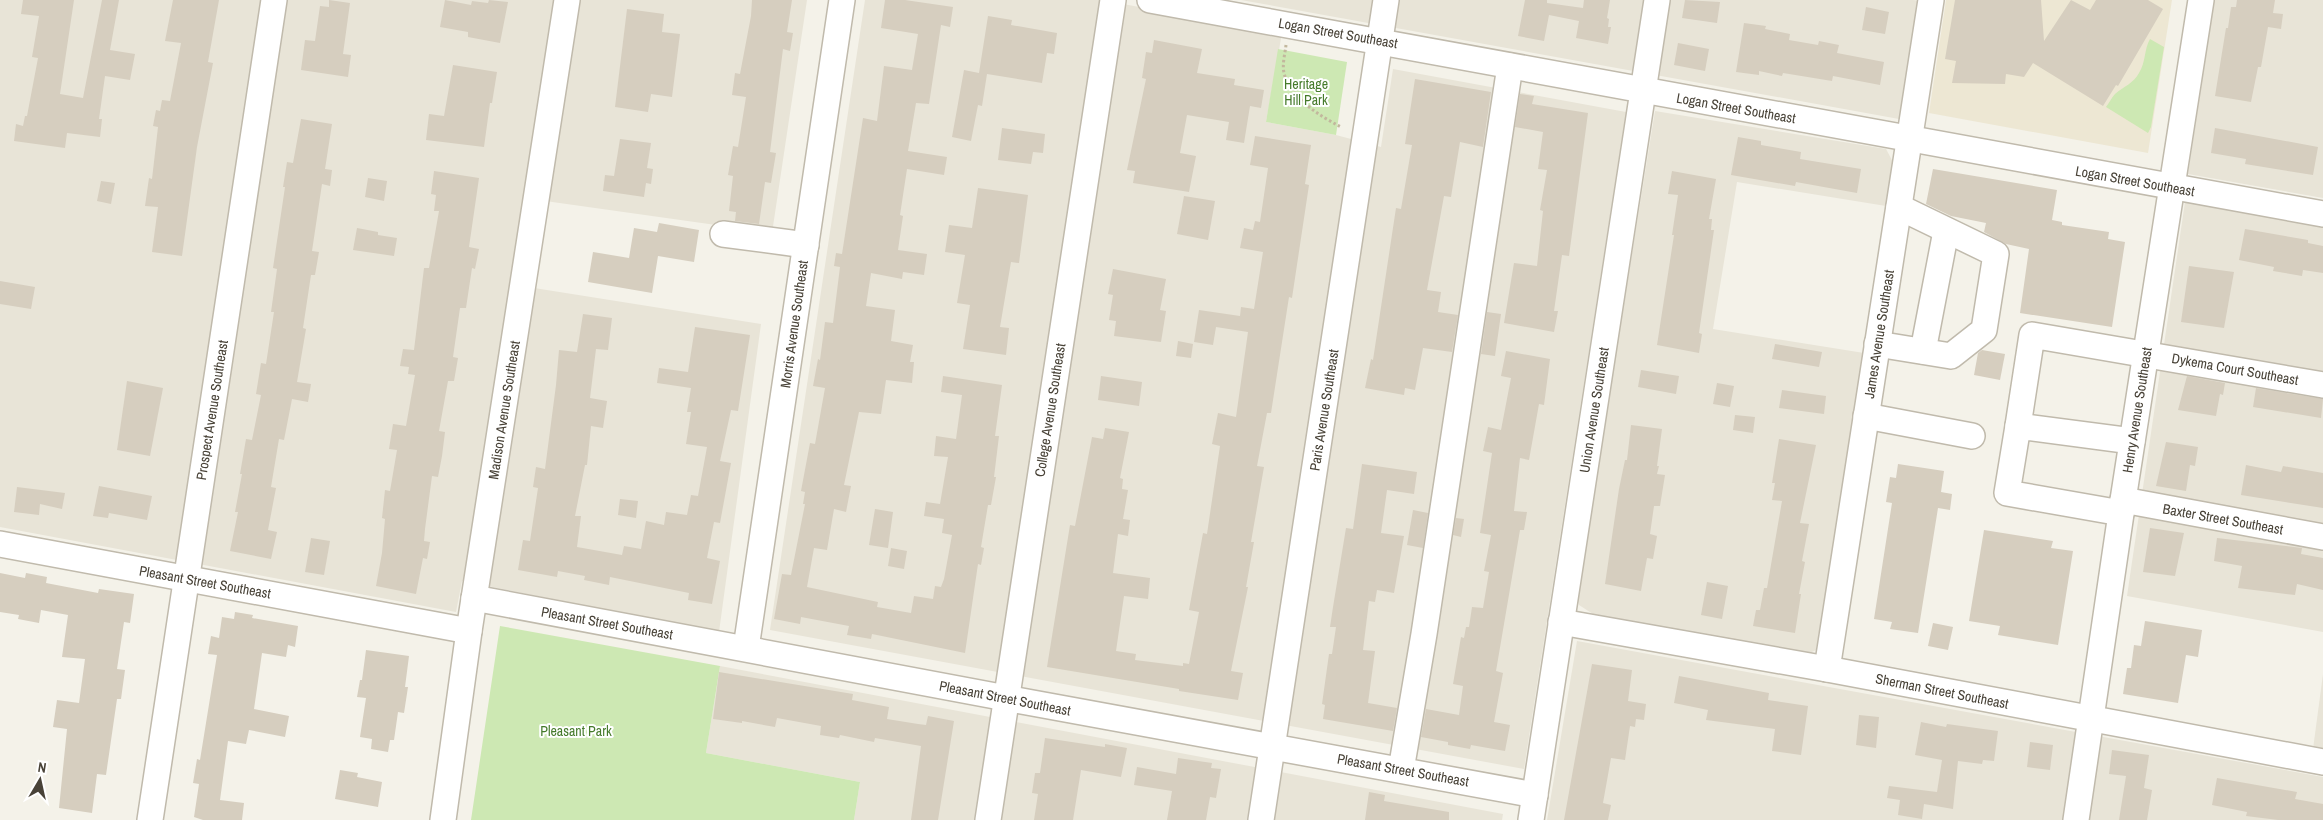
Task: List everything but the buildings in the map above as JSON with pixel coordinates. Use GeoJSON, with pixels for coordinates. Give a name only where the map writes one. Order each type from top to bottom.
{"type":"FeatureCollection","features":[{"type":"Feature","properties":{"kind":"street","name":"Prospect Avenue Southeast"},"geometry":{"type":"LineString","coordinates":[[150,820],[274,0]]}},
{"type":"Feature","properties":{"kind":"street","name":"Madison Avenue Southeast"},"geometry":{"type":"LineString","coordinates":[[442,820],[474,598],[567,0]]}},
{"type":"Feature","properties":{"kind":"street","name":"Morris Avenue Southeast"},"geometry":{"type":"LineString","coordinates":[[746,648],[842,0]]}},
{"type":"Feature","properties":{"kind":"street","name":"College Avenue Southeast"},"geometry":{"type":"LineString","coordinates":[[988,820],[1113,0]]}},
{"type":"Feature","properties":{"kind":"street","name":"Logan Street Southeast"},"geometry":{"type":"LineString","coordinates":[[1150,0],[1380,40],[1643,91],[2323,214]]}},
{"type":"Feature","properties":{"kind":"street","name":"Paris Avenue Southeast"},"geometry":{"type":"LineString","coordinates":[[1261,820],[1386,0]]}},
{"type":"Feature","properties":{"kind":"street","name":"Union Avenue Southeast"},"geometry":{"type":"LineString","coordinates":[[1532,820],[1657,0]]}},
{"type":"Feature","properties":{"kind":"street","name":"James Avenue Southeast"},"geometry":{"type":"LineString","coordinates":[[1826,669],[1931,0]]}},
{"type":"Feature","properties":{"kind":"street","name":"Henry Avenue Southeast"},"geometry":{"type":"LineString","coordinates":[[2076,820],[2132,441],[2201,0]]}},
{"type":"Feature","properties":{"kind":"street"},"geometry":{"type":"LineString","coordinates":[[1401,770],[1424,634],[1510,66]]}},
{"type":"Feature","properties":{"kind":"street"},"geometry":{"type":"LineString","coordinates":[[1877,344],[1951,356],[1984,330],[1996,254],[1899,207]]}},
{"type":"Feature","properties":{"kind":"street"},"geometry":{"type":"LineString","coordinates":[[1923,351],[1946,230]]}},
{"type":"Feature","properties":{"kind":"street"},"geometry":{"type":"LineString","coordinates":[[723,234],[806,245]]}},
{"type":"Feature","properties":{"kind":"street","name":"Dykema Court Southeast"},"geometry":{"type":"LineString","coordinates":[[2018,426],[2032,335],[2323,384]]}},
{"type":"Feature","properties":{"kind":"street"},"geometry":{"type":"LineString","coordinates":[[1866,416],[1972,436]]}},
{"type":"Feature","properties":{"kind":"street"},"geometry":{"type":"LineString","coordinates":[[2018,426],[2132,441]]}},
{"type":"Feature","properties":{"kind":"street","name":"Baxter Street Southeast"},"geometry":{"type":"LineString","coordinates":[[2018,426],[2007,493],[2122,507],[2323,537]]}},
{"type":"Feature","properties":{"kind":"street","name":"Pleasant Street Southeast"},"geometry":{"type":"LineString","coordinates":[[0,544],[469,631]]}},
{"type":"Feature","properties":{"kind":"street","name":"Pleasant Street Southeast"},"geometry":{"type":"LineString","coordinates":[[474,598],[746,648],[1006,699],[1535,795]]}},
{"type":"Feature","properties":{"kind":"street","name":"Sherman Street Southeast"},"geometry":{"type":"LineString","coordinates":[[1562,622],[1826,669],[2323,762]]}},
{"type":"Feature","properties":{"kind":"path"},"geometry":{"type":"LineString","coordinates":[[1286,44],[1284,73],[1291,87],[1322,117],[1341,126]]}},
{"type":"Feature","properties":{"kind":"shaded area"},"geometry":{"type":"Polygon","coordinates":[[[0,0],[807,0],[772,233],[524,198],[509,284],[761,324],[719,632],[462,581],[456,612],[0,527],[0,0]]]}},
{"type":"Feature","properties":{"kind":"shaded area"},"geometry":{"type":"Polygon","coordinates":[[[865,0],[1101,0],[1282,33],[1266,122],[1336,135],[1381,147],[1393,69],[1626,112],[1524,769],[770,630],[865,0]]]}},
{"type":"Feature","properties":{"kind":"shaded area"},"geometry":{"type":"Polygon","coordinates":[[[1241,0],[1913,0],[1921,1],[1899,119],[1241,0]]]}},
{"type":"Feature","properties":{"kind":"shaded area"},"geometry":{"type":"Polygon","coordinates":[[[1946,0],[2172,0],[2148,153],[1929,113],[1946,0]]]}},
{"type":"Feature","properties":{"kind":"shaded area"},"geometry":{"type":"Polygon","coordinates":[[[2214,0],[2323,0],[2323,198],[2188,174],[2214,0]]]}},
{"type":"Feature","properties":{"kind":"shaded area"},"geometry":{"type":"Polygon","coordinates":[[[1655,111],[1886,149],[1893,162],[1886,206],[1737,182],[1713,329],[1864,353],[1816,650],[1808,654],[1593,614],[1579,605],[1577,595],[1655,111]]]}},
{"type":"Feature","properties":{"kind":"shaded area"},"geometry":{"type":"Polygon","coordinates":[[[2185,202],[2323,227],[2323,632],[2127,596],[2185,202]]]}},
{"type":"Feature","properties":{"kind":"shaded area"},"geometry":{"type":"Polygon","coordinates":[[[1577,641],[2323,777],[2323,820],[1547,820],[1577,641]]]}},
{"type":"Feature","properties":{"kind":"shaded area"},"geometry":{"type":"Polygon","coordinates":[[[720,666],[1503,814],[1502,820],[854,820],[860,782],[706,753],[720,666]]]}},
{"type":"Feature","properties":{"kind":"shaded area"},"geometry":{"type":"Polygon","coordinates":[[[2323,674],[2323,751],[2313,749],[2323,674]]]}},
{"type":"Feature","properties":{"kind":"green space"},"geometry":{"type":"Polygon","coordinates":[[[2150,39],[2164,47],[2151,127],[2148,133],[2106,107],[2115,94],[2137,77],[2150,39]]]}},
{"type":"Feature","properties":{"kind":"green space","name":"Heritage Hill Park"},"geometry":{"type":"Polygon","coordinates":[[[1278,49],[1347,62],[1336,135],[1266,122],[1278,49]]]}},
{"type":"Feature","properties":{"kind":"green space","name":"Pleasant Park"},"geometry":{"type":"Polygon","coordinates":[[[500,626],[720,666],[706,753],[860,782],[854,820],[471,820],[500,626]]]}}]}
